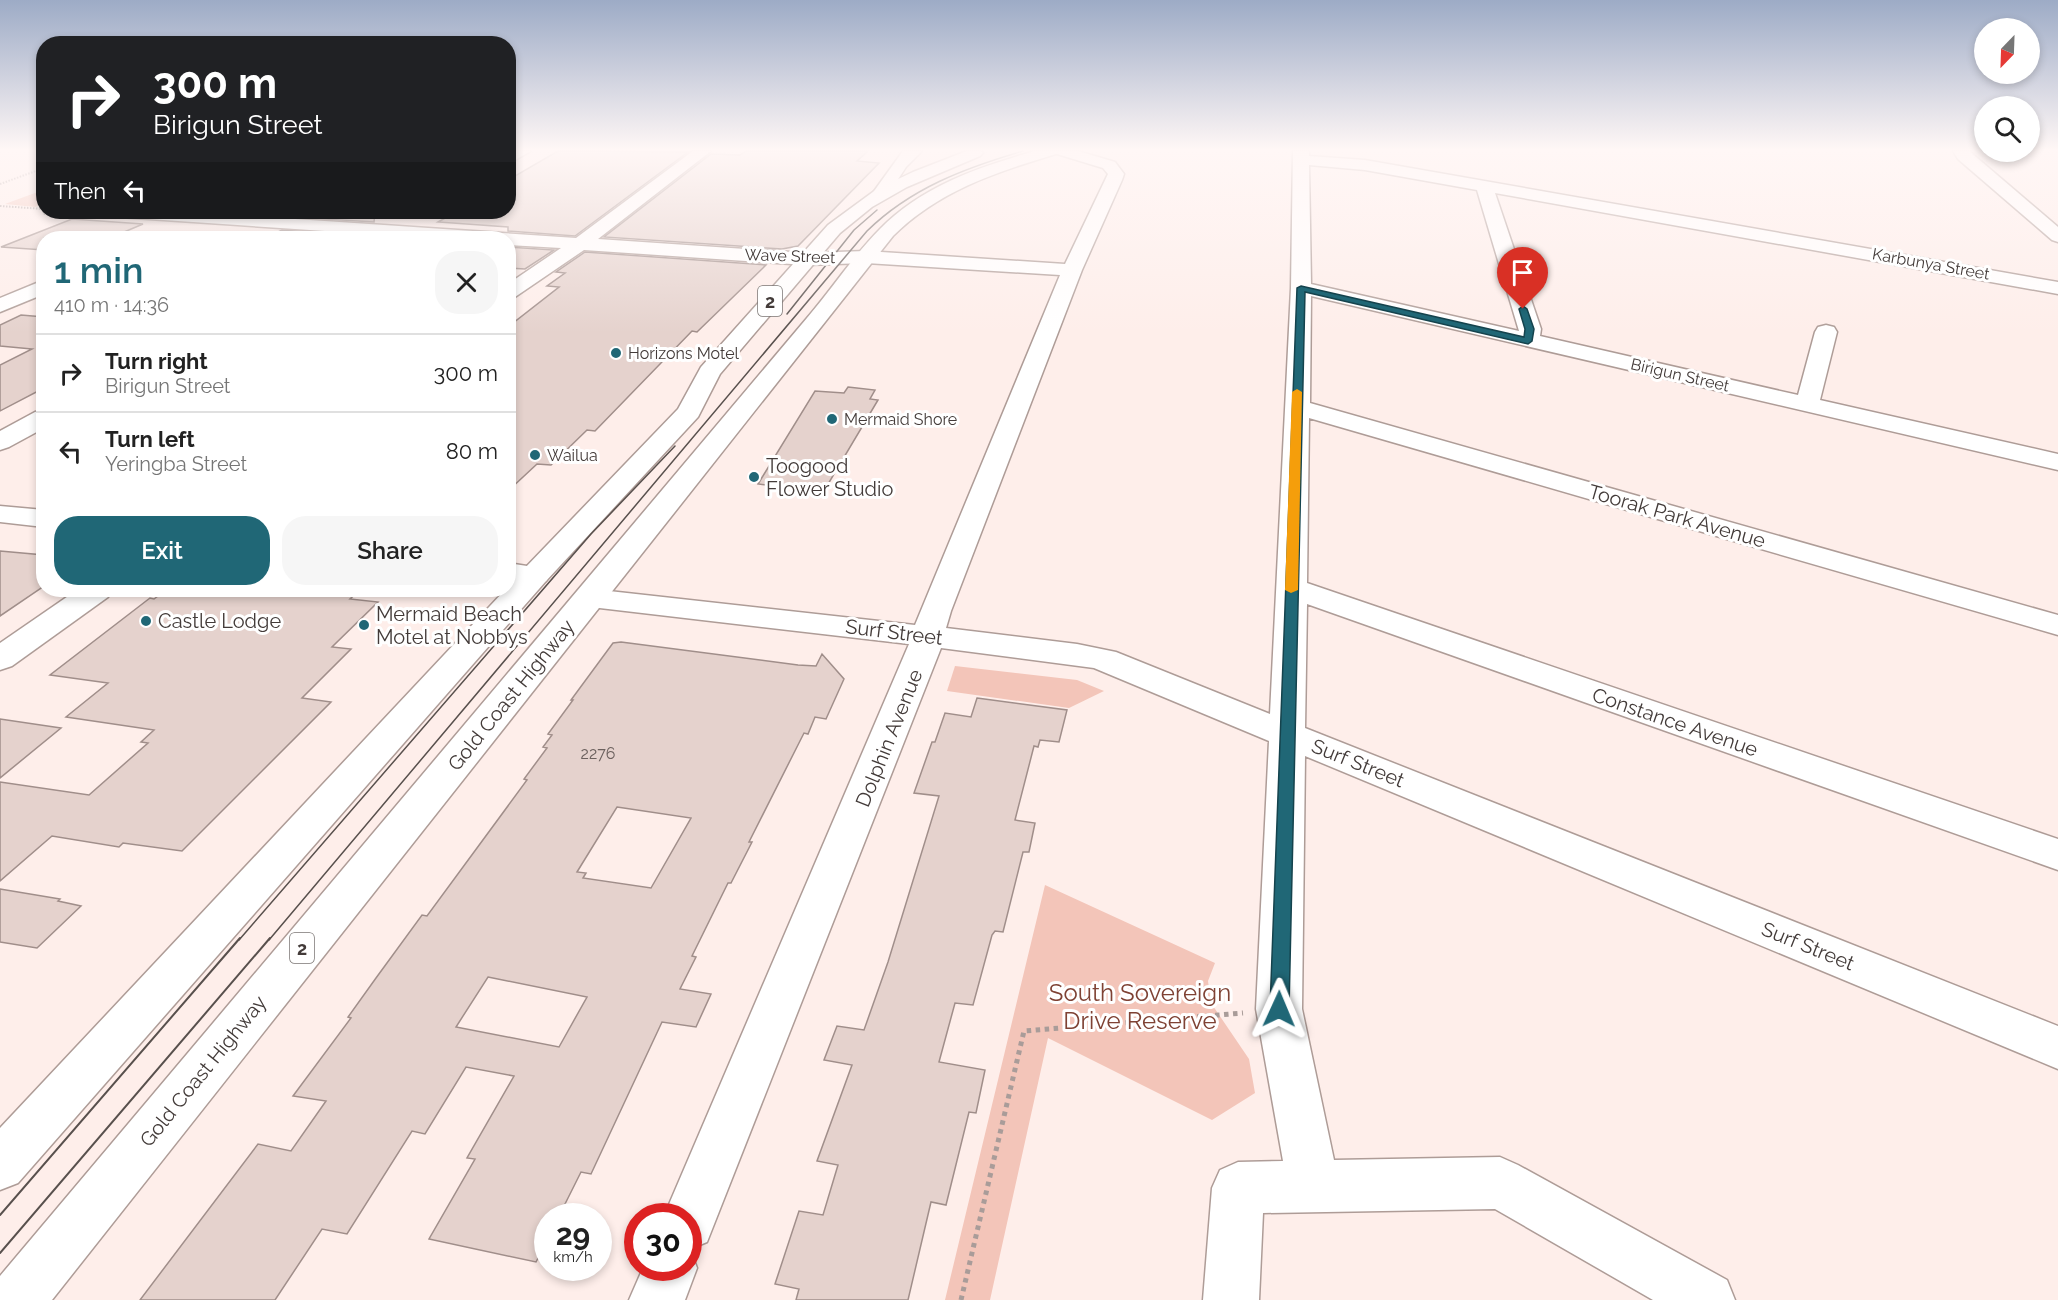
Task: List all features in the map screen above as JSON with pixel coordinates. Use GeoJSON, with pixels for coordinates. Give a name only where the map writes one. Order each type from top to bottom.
{"type":"FeatureCollection","features":[{"type":"Feature","properties":{"kind":"main road"},"geometry":{"type":"LineString","coordinates":[[516,288],[623,212]]}},
{"type":"Feature","properties":{"kind":"main road","name":"2"},"geometry":{"type":"LineString","coordinates":[[522,574],[689,412],[709,372],[806,260],[855,212]]}},
{"type":"Feature","properties":{"kind":"main road","name":"Gold Coast Highway"},"geometry":{"type":"LineString","coordinates":[[16,1300],[591,598],[763,384],[821,316],[866,257],[897,222],[911,212]]}},
{"type":"Feature","properties":{"kind":"main road","name":"Dolphin Avenue"},"geometry":{"type":"LineString","coordinates":[[696,1203],[922,657],[927,636],[1072,270],[1099,212]]}},
{"type":"Feature","properties":{"kind":"main road"},"geometry":{"type":"LineString","coordinates":[[1301,212],[1301,288],[1279,1009],[1313,1186]]}},
{"type":"Feature","properties":{"kind":"main road"},"geometry":{"type":"LineString","coordinates":[[1492,212],[1530,329],[1528,341]]}},
{"type":"Feature","properties":{"kind":"main road","name":"Karbunya Street"},"geometry":{"type":"LineString","coordinates":[[1632,212],[2058,284]]}},
{"type":"Feature","properties":{"kind":"main road"},"geometry":{"type":"LineString","coordinates":[[2029,212],[2058,236]]}},
{"type":"Feature","properties":{"kind":"main road"},"geometry":{"type":"LineString","coordinates":[[165,231],[191,219]]}},
{"type":"Feature","properties":{"kind":"main road"},"geometry":{"type":"LineString","coordinates":[[244,219],[346,231]]}},
{"type":"Feature","properties":{"kind":"main road"},"geometry":{"type":"LineString","coordinates":[[376,231],[398,219]]}},
{"type":"Feature","properties":{"kind":"main road","name":"Wave Street"},"geometry":{"type":"LineString","coordinates":[[516,240],[806,260],[866,257],[1072,270]]}},
{"type":"Feature","properties":{"kind":"main road"},"geometry":{"type":"LineString","coordinates":[[2002,276],[2058,284]]}},
{"type":"Feature","properties":{"kind":"main road","name":"Birigun Street"},"geometry":{"type":"LineString","coordinates":[[1301,288],[2058,462]]}},
{"type":"Feature","properties":{"kind":"main road"},"geometry":{"type":"LineString","coordinates":[[0,306],[36,290]]}},
{"type":"Feature","properties":{"kind":"main road"},"geometry":{"type":"LineString","coordinates":[[1807,405],[1826,332]]}},
{"type":"Feature","properties":{"kind":"main road","name":"Toorak Park Avenue"},"geometry":{"type":"LineString","coordinates":[[1297,407],[2058,625]]}},
{"type":"Feature","properties":{"kind":"main road"},"geometry":{"type":"LineString","coordinates":[[0,442],[36,422]]}},
{"type":"Feature","properties":{"kind":"main road"},"geometry":{"type":"LineString","coordinates":[[0,514],[36,518]]}},
{"type":"Feature","properties":{"kind":"main road","name":"Constance Avenue"},"geometry":{"type":"LineString","coordinates":[[1291,588],[2058,855]]}},
{"type":"Feature","properties":{"kind":"main road"},"geometry":{"type":"LineString","coordinates":[[0,659],[87,597]]}},
{"type":"Feature","properties":{"kind":"main road","name":"2"},"geometry":{"type":"LineString","coordinates":[[0,1165],[254,888],[502,597]]}},
{"type":"Feature","properties":{"kind":"main road","name":"Surf Street"},"geometry":{"type":"LineString","coordinates":[[591,598],[1077,654],[1104,660],[2058,1048]]}},
{"type":"Feature","properties":{"kind":"main road"},"geometry":{"type":"LineString","coordinates":[[1231,1300],[1238,1188],[1500,1183],[1707,1300]]}},
{"type":"Feature","properties":{"kind":"main road"},"geometry":{"type":"LineString","coordinates":[[657,1300],[665,1281]]}},
{"type":"Feature","properties":{"kind":"path"},"geometry":{"type":"LineString","coordinates":[[961,1300],[1024,1031],[1279,1009]]}},
{"type":"Feature","properties":{"kind":"green space"},"geometry":{"type":"Polygon","coordinates":[[[955,666],[1077,680],[1104,691],[1069,708],[947,691],[955,666]]]}},
{"type":"Feature","properties":{"kind":"green space","name":"South Sovereign Drive Reserve"},"geometry":{"type":"Polygon","coordinates":[[[1045,885],[1215,963],[1208,981],[1211,1003],[1249,1059],[1255,1093],[1212,1120],[1048,1038],[990,1300],[945,1300],[1045,885]]]}},
{"type":"Feature","properties":{"kind":"building"},"geometry":{"type":"Polygon","coordinates":[[[516,212],[608,212],[575,236],[508,231],[508,227],[438,222],[443,219],[516,219],[516,212]]]}},
{"type":"Feature","properties":{"kind":"building"},"geometry":{"type":"Polygon","coordinates":[[[637,212],[832,212],[798,246],[782,249],[604,237],[637,212]]]}},
{"type":"Feature","properties":{"kind":"building"},"geometry":{"type":"Polygon","coordinates":[[[72,219],[143,224],[126,231],[42,231],[72,219]]]}},
{"type":"Feature","properties":{"kind":"building"},"geometry":{"type":"Polygon","coordinates":[[[324,219],[374,219],[374,222],[324,219]]]}},
{"type":"Feature","properties":{"kind":"building"},"geometry":{"type":"Polygon","coordinates":[[[36,233],[36,249],[1,247],[36,233]]]}},
{"type":"Feature","properties":{"kind":"building"},"geometry":{"type":"Polygon","coordinates":[[[516,248],[554,250],[525,269],[516,268],[516,248]]]}},
{"type":"Feature","properties":{"kind":"building"},"geometry":{"type":"Polygon","coordinates":[[[585,252],[766,265],[697,332],[692,331],[595,431],[587,430],[551,465],[537,464],[516,484],[516,321],[559,287],[547,286],[565,273],[556,272],[585,252]]]}},
{"type":"Feature","properties":{"kind":"building"},"geometry":{"type":"Polygon","coordinates":[[[21,315],[36,316],[36,392],[0,411],[0,365],[32,349],[0,346],[0,325],[21,315]]]}},
{"type":"Feature","properties":{"kind":"building"},"geometry":{"type":"Polygon","coordinates":[[[848,387],[875,390],[870,399],[878,400],[824,491],[758,484],[815,391],[844,393],[848,387]]]}},
{"type":"Feature","properties":{"kind":"building"},"geometry":{"type":"Polygon","coordinates":[[[0,551],[36,554],[36,591],[0,616],[0,551]]]}},
{"type":"Feature","properties":{"kind":"building"},"geometry":{"type":"Polygon","coordinates":[[[157,597],[352,597],[350,599],[378,602],[332,647],[351,649],[302,698],[331,702],[182,851],[123,843],[119,847],[52,836],[0,881],[0,782],[89,795],[148,743],[141,742],[154,730],[66,717],[108,683],[50,675],[150,598],[157,597]]]}},
{"type":"Feature","properties":{"kind":"building"},"geometry":{"type":"Polygon","coordinates":[[[621,642],[798,665],[816,666],[822,654],[844,679],[826,719],[815,717],[808,734],[804,733],[749,842],[752,842],[731,883],[728,883],[692,956],[696,957],[680,989],[711,994],[696,1027],[662,1022],[591,1174],[581,1172],[566,1203],[534,1203],[534,1262],[429,1239],[475,1159],[467,1158],[514,1076],[466,1067],[425,1134],[412,1131],[347,1234],[322,1229],[275,1300],[140,1300],[258,1144],[291,1151],[326,1101],[293,1096],[351,1018],[348,1017],[422,915],[427,916],[527,780],[524,779],[547,748],[543,747],[552,735],[548,734],[573,700],[571,700],[613,643],[621,642]],[[617,807],[577,872],[586,873],[583,878],[651,888],[691,818],[617,807]],[[488,977],[456,1027],[559,1047],[587,997],[488,977]]]}},
{"type":"Feature","properties":{"kind":"building"},"geometry":{"type":"Polygon","coordinates":[[[977,698],[1067,710],[1059,742],[1040,740],[1038,747],[1034,746],[1015,820],[1035,823],[1029,852],[1023,852],[1003,932],[995,931],[992,935],[973,1005],[955,1003],[939,1062],[985,1070],[976,1113],[969,1112],[946,1205],[931,1202],[908,1300],[796,1300],[799,1289],[775,1284],[799,1211],[823,1215],[838,1165],[817,1161],[852,1065],[824,1060],[837,1026],[864,1030],[888,962],[939,796],[914,793],[945,713],[971,717],[977,698]]]}},
{"type":"Feature","properties":{"kind":"building"},"geometry":{"type":"Polygon","coordinates":[[[0,719],[61,728],[0,778],[0,719]]]}},
{"type":"Feature","properties":{"kind":"building"},"geometry":{"type":"Polygon","coordinates":[[[0,889],[60,899],[58,901],[81,906],[37,948],[0,942],[0,889]]]}},
{"type":"Feature","properties":{"kind":"tram line"},"geometry":{"type":"LineString","coordinates":[[787,314],[854,230],[875,212]]}},
{"type":"Feature","properties":{"kind":"tram line"},"geometry":{"type":"LineString","coordinates":[[269,940],[867,231],[890,212]]}},
{"type":"Feature","properties":{"kind":"tram line"},"geometry":{"type":"LineString","coordinates":[[239,940],[591,534],[675,446]]}},
{"type":"Feature","properties":{"kind":"tram line"},"geometry":{"type":"LineString","coordinates":[[0,1215],[240,938]]}},
{"type":"Feature","properties":{"kind":"tram line"},"geometry":{"type":"LineString","coordinates":[[0,1253],[270,938]]}},
{"type":"Feature","properties":{"kind":"slow traffic"},"geometry":{"type":"LineString","coordinates":[[1291,590],[1297,392]]}},
{"type":"Feature","properties":{"kind":"place","name":"Horizons Motel"},"geometry":{"type":"Point","coordinates":[616,353]}},
{"type":"Feature","properties":{"kind":"place","name":"Mermaid Shore"},"geometry":{"type":"Point","coordinates":[832,419]}},
{"type":"Feature","properties":{"kind":"place","name":"Wailua"},"geometry":{"type":"Point","coordinates":[535,455]}},
{"type":"Feature","properties":{"kind":"place","name":"Toogood Flower Studio"},"geometry":{"type":"Point","coordinates":[754,477]}},
{"type":"Feature","properties":{"kind":"place","name":"Castle Lodge"},"geometry":{"type":"Point","coordinates":[146,621]}},
{"type":"Feature","properties":{"kind":"place","name":"Mermaid Beach Motel at Nobbys"},"geometry":{"type":"Point","coordinates":[364,625]}},
{"type":"Feature","properties":{"kind":"route"},"geometry":{"type":"LineString","coordinates":[[1279,1009],[1301,288],[1528,341],[1530,329],[1523,309]]}}]}
